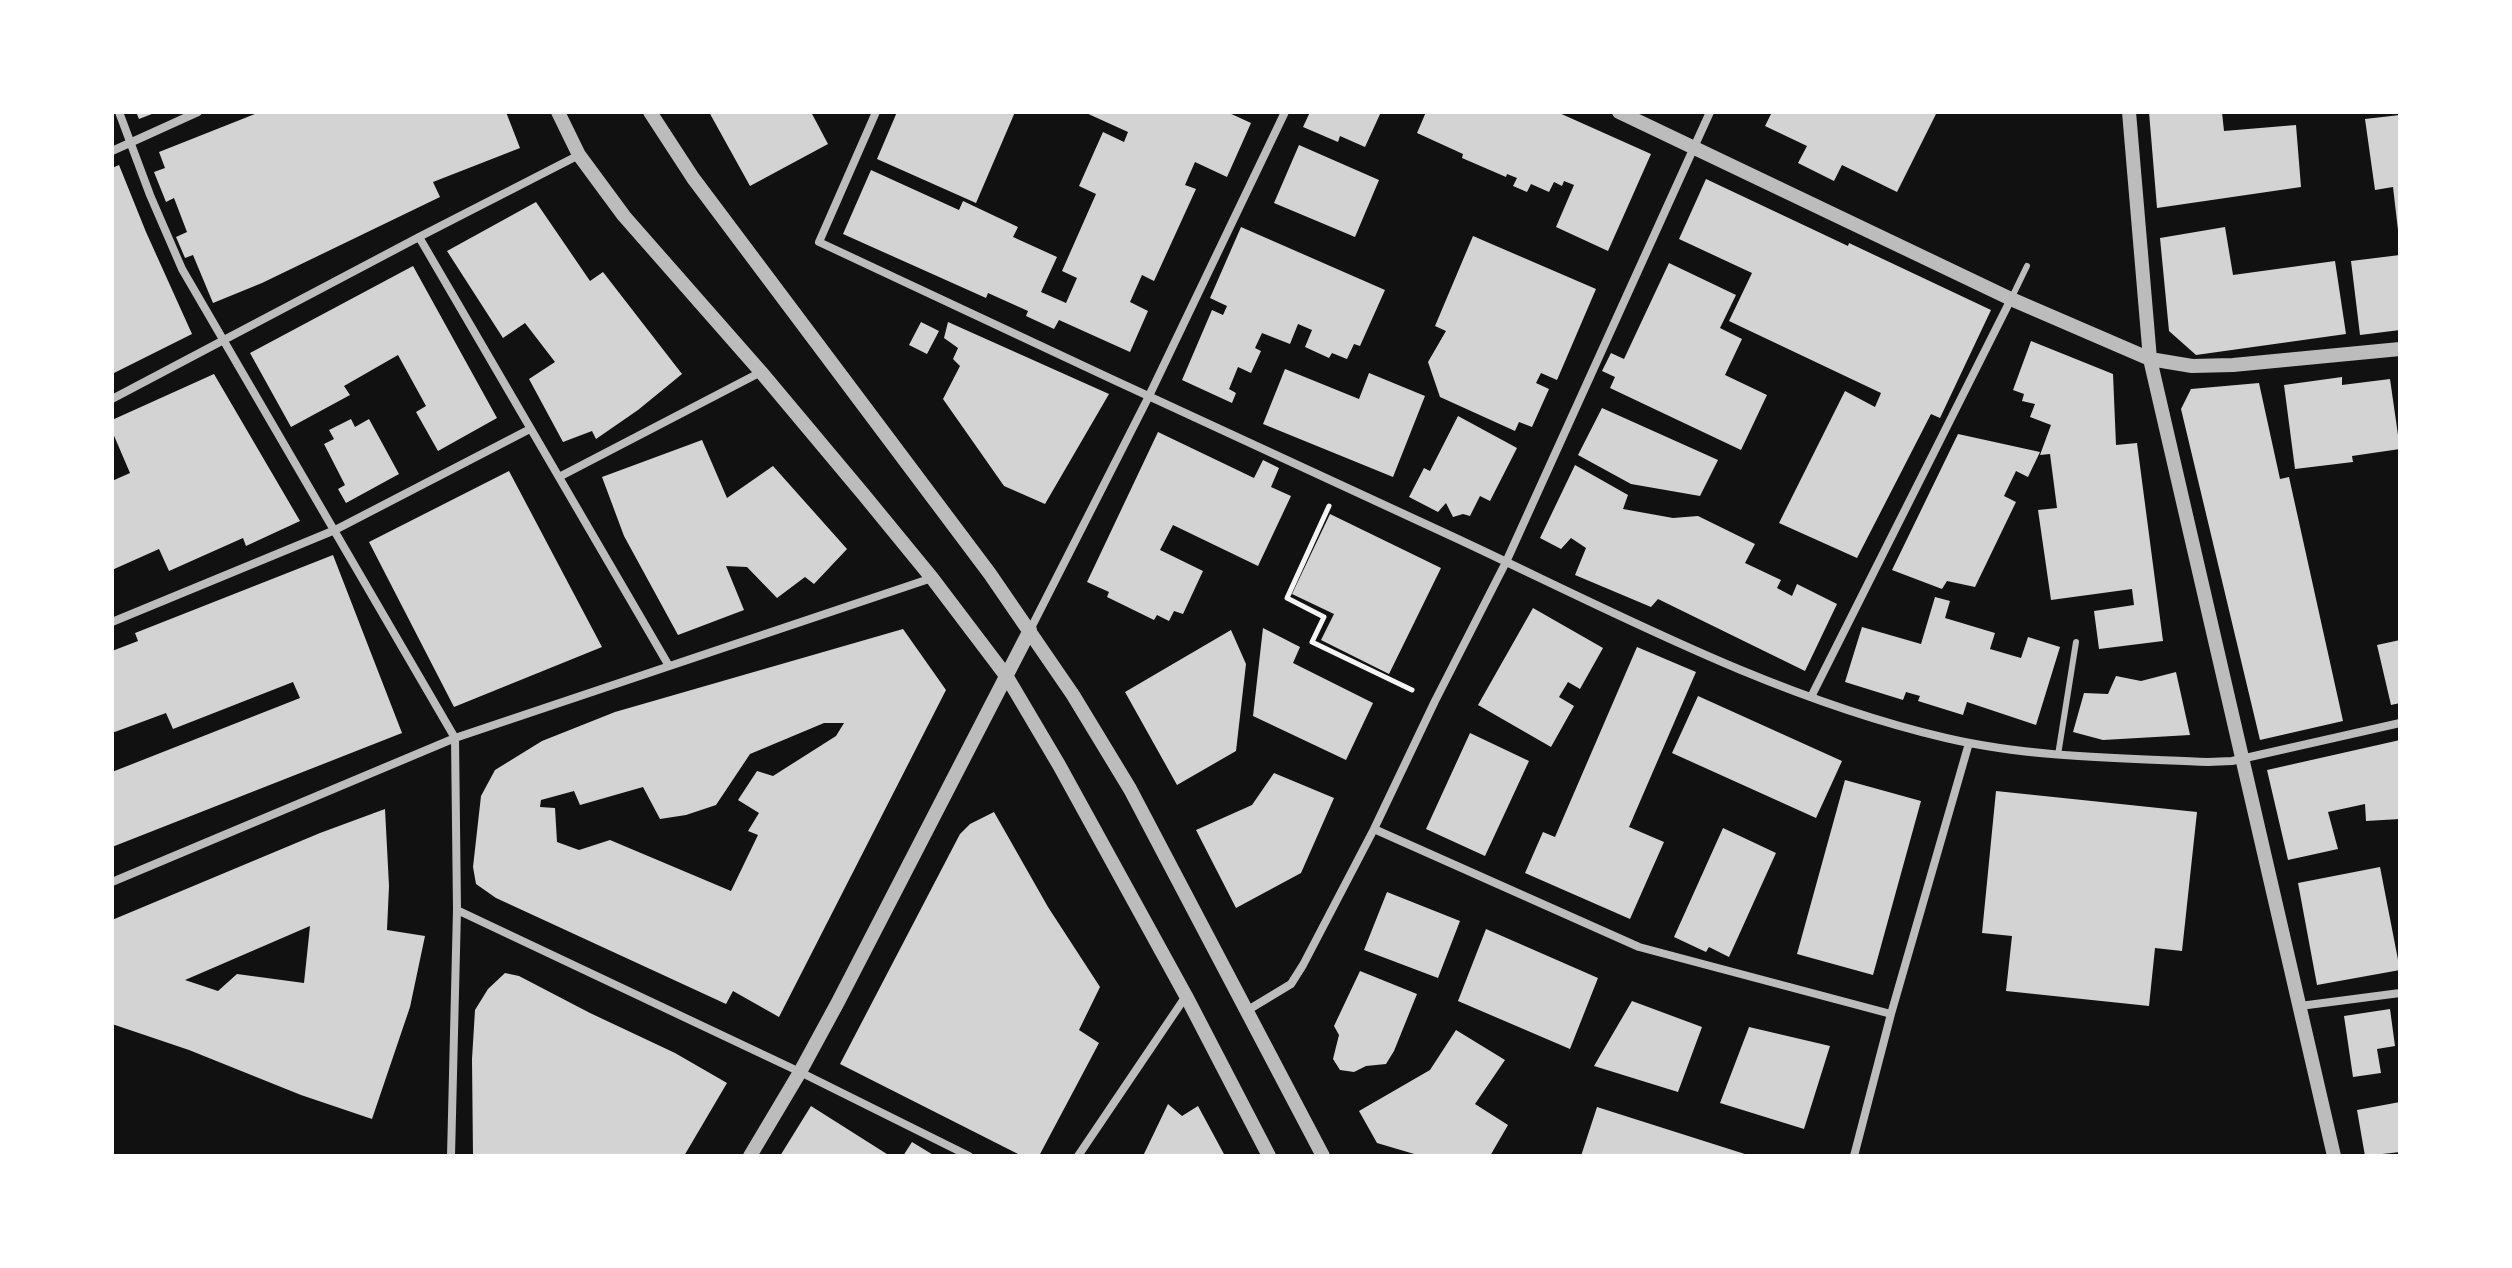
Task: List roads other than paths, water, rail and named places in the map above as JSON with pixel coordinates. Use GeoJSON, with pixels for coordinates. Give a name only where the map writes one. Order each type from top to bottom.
{"type":"FeatureCollection","features":[{"type":"Feature","properties":{"kind":"street"},"geometry":{"type":"LineString","coordinates":[[119,112],[129,144],[182,269],[455,738],[457,910],[451,1156]]}},
{"type":"Feature","properties":{"kind":"street"},"geometry":{"type":"LineString","coordinates":[[112,151],[198,112]]}},
{"type":"Feature","properties":{"kind":"street"},"geometry":{"type":"LineString","coordinates":[[558,112],[579,155],[624,216],[761,372],[932,578],[1007,677],[1186,996],[1269,1156]]}},
{"type":"Feature","properties":{"kind":"street"},"geometry":{"type":"LineString","coordinates":[[650,112],[693,178],[947,516],[1073,695],[1130,789],[1323,1156]]}},
{"type":"Feature","properties":{"kind":"street"},"geometry":{"type":"LineString","coordinates":[[876,112],[819,242],[1148,398],[1723,663],[1893,725],[2025,753],[2208,762],[2243,759],[2400,723]]}},
{"type":"Feature","properties":{"kind":"street"},"geometry":{"type":"LineString","coordinates":[[750,1156],[800,1072],[1007,677],[1148,398],[1285,112]]}},
{"type":"Feature","properties":{"kind":"street"},"geometry":{"type":"LineString","coordinates":[[1619,112],[2011,299],[2150,359],[2192,366],[2233,365],[2400,349]]}},
{"type":"Feature","properties":{"kind":"street"},"geometry":{"type":"LineString","coordinates":[[1248,1010],[1291,984],[1374,829],[1506,562],[1710,112]]}},
{"type":"Feature","properties":{"kind":"street"},"geometry":{"type":"LineString","coordinates":[[2129,112],[2150,359],[2334,1156]]}},
{"type":"Feature","properties":{"kind":"street"},"geometry":{"type":"LineString","coordinates":[[112,399],[579,155]]}},
{"type":"Feature","properties":{"kind":"street"},"geometry":{"type":"LineString","coordinates":[[419,237],[669,666]]}},
{"type":"Feature","properties":{"kind":"street"},"geometry":{"type":"LineString","coordinates":[[1811,697],[2011,299]]}},
{"type":"Feature","properties":{"kind":"street"},"geometry":{"type":"LineString","coordinates":[[559,477],[761,372]]}},
{"type":"Feature","properties":{"kind":"street"},"geometry":{"type":"LineString","coordinates":[[112,622],[335,530],[530,429]]}},
{"type":"Feature","properties":{"kind":"street"},"geometry":{"type":"LineString","coordinates":[[112,882],[455,738],[932,578]]}},
{"type":"Feature","properties":{"kind":"street"},"geometry":{"type":"LineString","coordinates":[[1854,1156],[1891,1014],[1969,743]]}},
{"type":"Feature","properties":{"kind":"street"},"geometry":{"type":"LineString","coordinates":[[1374,829],[1639,947],[1891,1014]]}},
{"type":"Feature","properties":{"kind":"street"},"geometry":{"type":"LineString","coordinates":[[457,910],[800,1072],[969,1156]]}},
{"type":"Feature","properties":{"kind":"street"},"geometry":{"type":"LineString","coordinates":[[2300,1006],[2400,993]]}},
{"type":"Feature","properties":{"kind":"street"},"geometry":{"type":"LineString","coordinates":[[1078,1156],[1186,996]]}},
{"type":"Feature","properties":{"kind":"lane"},"geometry":{"type":"LineString","coordinates":[[2011,299],[2027,266]]}},
{"type":"Feature","properties":{"kind":"lane"},"geometry":{"type":"LineString","coordinates":[[2058,755],[2076,642]]}}]}
